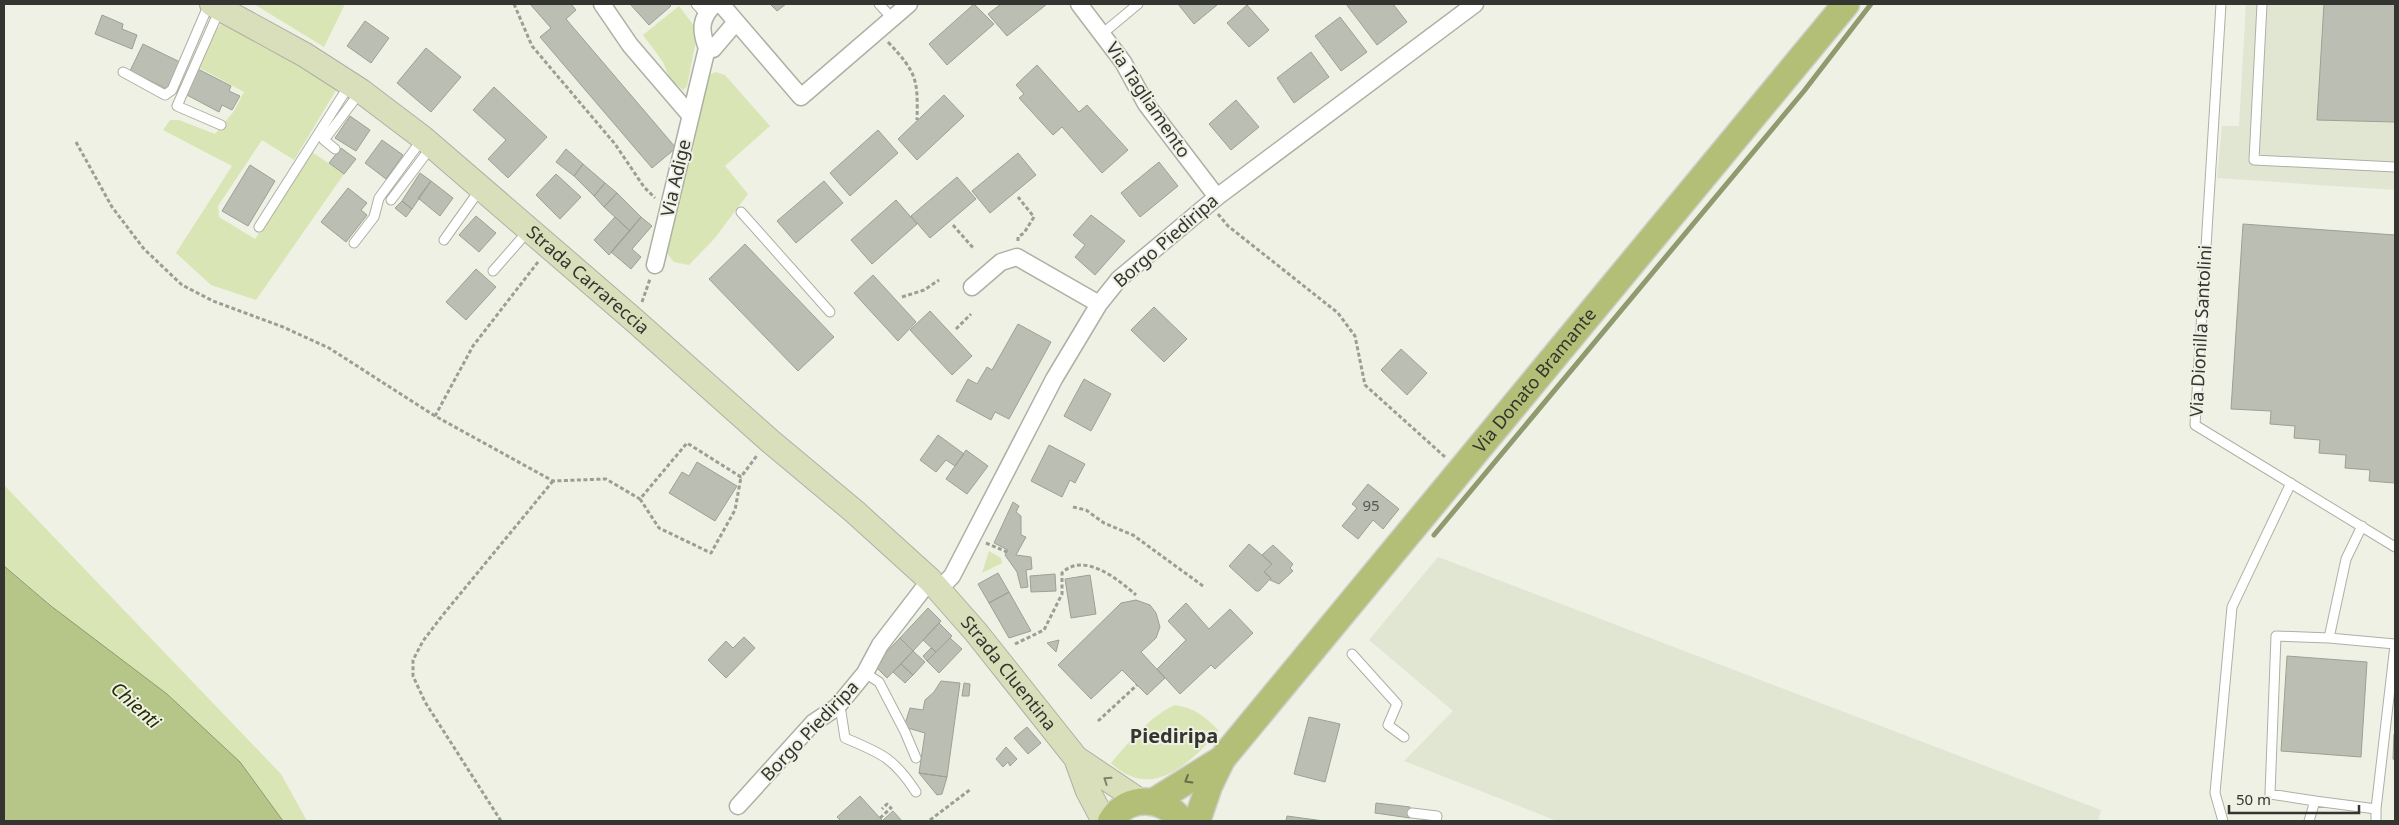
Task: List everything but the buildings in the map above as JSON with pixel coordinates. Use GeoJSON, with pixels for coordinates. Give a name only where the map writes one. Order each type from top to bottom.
{"type":"FeatureCollection","features":[{"type":"Feature","properties":{"kind":"main road","name":"Via Donato Bramante"},"geometry":{"type":"LineString","coordinates":[[1197,821],[1222,759],[1846,4]]}},
{"type":"Feature","properties":{"kind":"main road","name":"Strada Carrareccia"},"geometry":{"type":"LineString","coordinates":[[214,5],[305,55],[355,88],[428,142],[770,441],[856,512],[934,584]]}},
{"type":"Feature","properties":{"kind":"main road","name":"Strada Cluentina"},"geometry":{"type":"LineString","coordinates":[[934,584],[1076,758],[1146,802]]}},
{"type":"Feature","properties":{"kind":"main road","name":"Strada Cluentina"},"geometry":{"type":"LineString","coordinates":[[1076,758],[1088,790],[1104,821]]}},
{"type":"Feature","properties":{"kind":"main road","name":"Via Donato Bramante"},"geometry":{"type":"LineString","coordinates":[[1111,821],[1126,806],[1146,802],[1222,759]]}},
{"type":"Feature","properties":{"kind":"main road"},"geometry":{"type":"LineString","coordinates":[[1146,802],[1165,805],[1175,812],[1182,821]]}},
{"type":"Feature","properties":{"kind":"street"},"geometry":{"type":"LineString","coordinates":[[602,4],[630,45],[690,115]]}},
{"type":"Feature","properties":{"kind":"street"},"geometry":{"type":"LineString","coordinates":[[721,4],[801,97],[909,4]]}},
{"type":"Feature","properties":{"kind":"street","name":"Via Tagliamento"},"geometry":{"type":"LineString","coordinates":[[1079,4],[1123,62],[1146,104],[1213,200]]}},
{"type":"Feature","properties":{"kind":"street","name":"Borgo Piediripa"},"geometry":{"type":"LineString","coordinates":[[738,806],[814,722],[837,707],[865,673],[880,645],[934,584],[952,576],[1054,379],[1099,304],[1120,278],[1213,200],[1475,4]]}},
{"type":"Feature","properties":{"kind":"street","name":"Via Adige"},"geometry":{"type":"LineString","coordinates":[[655,264],[707,48],[701,29],[705,7]]}},
{"type":"Feature","properties":{"kind":"street"},"geometry":{"type":"LineString","coordinates":[[707,48],[713,49],[736,22]]}},
{"type":"Feature","properties":{"kind":"street"},"geometry":{"type":"LineString","coordinates":[[972,287],[1001,262],[1017,257],[1099,304]]}},
{"type":"Feature","properties":{"kind":"lane"},"geometry":{"type":"LineString","coordinates":[[879,4],[892,18]]}},
{"type":"Feature","properties":{"kind":"lane"},"geometry":{"type":"LineString","coordinates":[[1102,34],[1138,4]]}},
{"type":"Feature","properties":{"kind":"lane","name":"Via Dionilla Santolini"},"geometry":{"type":"LineString","coordinates":[[2221,4],[2195,425],[2395,547]]}},
{"type":"Feature","properties":{"kind":"lane"},"geometry":{"type":"LineString","coordinates":[[2262,4],[2254,160],[2395,167]]}},
{"type":"Feature","properties":{"kind":"lane"},"geometry":{"type":"LineString","coordinates":[[123,72],[165,95],[172,90],[214,5]]}},
{"type":"Feature","properties":{"kind":"lane"},"geometry":{"type":"LineString","coordinates":[[214,5],[176,106],[221,126]]}},
{"type":"Feature","properties":{"kind":"lane"},"geometry":{"type":"LineString","coordinates":[[335,149],[324,140],[355,88]]}},
{"type":"Feature","properties":{"kind":"lane"},"geometry":{"type":"LineString","coordinates":[[259,227],[355,88]]}},
{"type":"Feature","properties":{"kind":"lane"},"geometry":{"type":"LineString","coordinates":[[391,200],[428,142]]}},
{"type":"Feature","properties":{"kind":"lane"},"geometry":{"type":"LineString","coordinates":[[354,243],[374,217],[379,198],[428,142]]}},
{"type":"Feature","properties":{"kind":"lane"},"geometry":{"type":"LineString","coordinates":[[444,240],[473,202],[481,188]]}},
{"type":"Feature","properties":{"kind":"lane"},"geometry":{"type":"LineString","coordinates":[[741,212],[830,312]]}},
{"type":"Feature","properties":{"kind":"lane"},"geometry":{"type":"LineString","coordinates":[[494,271],[530,230]]}},
{"type":"Feature","properties":{"kind":"lane"},"geometry":{"type":"LineString","coordinates":[[2223,821],[2215,793],[2232,607],[2291,483]]}},
{"type":"Feature","properties":{"kind":"lane"},"geometry":{"type":"LineString","coordinates":[[2329,638],[2346,559],[2362,526]]}},
{"type":"Feature","properties":{"kind":"lane"},"geometry":{"type":"LineString","coordinates":[[2376,809],[2270,794],[2276,636],[2329,638],[2395,645],[2376,821]]}},
{"type":"Feature","properties":{"kind":"lane"},"geometry":{"type":"LineString","coordinates":[[1352,654],[1397,704],[1388,725],[1404,737]]}},
{"type":"Feature","properties":{"kind":"lane"},"geometry":{"type":"LineString","coordinates":[[865,673],[879,682],[906,732],[916,758]]}},
{"type":"Feature","properties":{"kind":"lane"},"geometry":{"type":"LineString","coordinates":[[837,707],[842,712],[845,738],[884,754],[903,772],[916,792]]}},
{"type":"Feature","properties":{"kind":"lane"},"geometry":{"type":"LineString","coordinates":[[2309,821],[2316,801]]}},
{"type":"Feature","properties":{"kind":"lane"},"geometry":{"type":"LineString","coordinates":[[1412,812],[1437,816],[1436,821]]}},
{"type":"Feature","properties":{"kind":"path"},"geometry":{"type":"LineString","coordinates":[[514,4],[532,46],[615,144],[644,187],[659,202],[669,208]]}},
{"type":"Feature","properties":{"kind":"path"},"geometry":{"type":"LineString","coordinates":[[878,31],[910,65],[918,89],[917,120]]}},
{"type":"Feature","properties":{"kind":"path"},"geometry":{"type":"LineString","coordinates":[[76,142],[112,207],[144,249],[182,285],[213,301],[283,327],[329,348],[435,416],[553,481],[606,479],[640,499],[659,528],[711,553],[735,510],[741,477],[770,441]]}},
{"type":"Feature","properties":{"kind":"path"},"geometry":{"type":"LineString","coordinates":[[1017,257],[1018,237],[1024,233],[1034,217],[1018,197]]}},
{"type":"Feature","properties":{"kind":"path"},"geometry":{"type":"LineString","coordinates":[[1213,200],[1228,226],[1338,313],[1355,336],[1366,385],[1460,470]]}},
{"type":"Feature","properties":{"kind":"path"},"geometry":{"type":"LineString","coordinates":[[953,224],[974,249]]}},
{"type":"Feature","properties":{"kind":"path"},"geometry":{"type":"LineString","coordinates":[[435,416],[473,346],[550,247]]}},
{"type":"Feature","properties":{"kind":"path"},"geometry":{"type":"LineString","coordinates":[[640,308],[655,264]]}},
{"type":"Feature","properties":{"kind":"path"},"geometry":{"type":"LineString","coordinates":[[902,297],[924,290],[939,280]]}},
{"type":"Feature","properties":{"kind":"path"},"geometry":{"type":"LineString","coordinates":[[956,330],[970,314]]}},
{"type":"Feature","properties":{"kind":"path"},"geometry":{"type":"LineString","coordinates":[[640,499],[687,443],[741,477]]}},
{"type":"Feature","properties":{"kind":"path"},"geometry":{"type":"LineString","coordinates":[[501,821],[425,702],[413,676],[413,660],[423,641],[442,616],[553,481]]}},
{"type":"Feature","properties":{"kind":"path"},"geometry":{"type":"LineString","coordinates":[[1073,507],[1086,510],[1104,524],[1133,535],[1203,586]]}},
{"type":"Feature","properties":{"kind":"path"},"geometry":{"type":"LineString","coordinates":[[993,546],[1007,552]]}},
{"type":"Feature","properties":{"kind":"path"},"geometry":{"type":"LineString","coordinates":[[1015,644],[1044,630],[1062,594],[1062,573],[1075,566],[1110,574],[1136,595]]}},
{"type":"Feature","properties":{"kind":"path"},"geometry":{"type":"LineString","coordinates":[[1098,721],[1137,685]]}},
{"type":"Feature","properties":{"kind":"path"},"geometry":{"type":"LineString","coordinates":[[930,820],[971,788]]}},
{"type":"Feature","properties":{"kind":"path"},"geometry":{"type":"LineString","coordinates":[[880,818],[891,808],[887,804],[882,809]]}},
{"type":"Feature","properties":{"kind":"shaded area"},"geometry":{"type":"Polygon","coordinates":[[[254,4],[345,4],[324,47],[254,4]]]}},
{"type":"Feature","properties":{"kind":"shaded area"},"geometry":{"type":"Polygon","coordinates":[[[2246,4],[2395,4],[2395,190],[2217,178],[2222,126],[2239,126],[2246,4]]]}},
{"type":"Feature","properties":{"kind":"shaded area"},"geometry":{"type":"Polygon","coordinates":[[[679,6],[698,31],[687,86],[683,90],[670,79],[663,62],[643,35],[679,6]]]}},
{"type":"Feature","properties":{"kind":"shaded area"},"geometry":{"type":"Polygon","coordinates":[[[221,24],[299,63],[338,87],[294,160],[262,140],[218,206],[219,217],[255,239],[312,152],[344,174],[256,300],[211,285],[176,253],[232,166],[163,130],[170,120],[179,120],[215,134],[234,111],[244,92],[198,67],[214,33],[221,24]]]}},
{"type":"Feature","properties":{"kind":"shaded area"},"geometry":{"type":"Polygon","coordinates":[[[716,72],[725,75],[770,126],[725,166],[748,194],[714,239],[689,265],[674,262],[666,252],[674,210],[691,159],[708,75],[716,72]]]}},
{"type":"Feature","properties":{"kind":"shaded area"},"geometry":{"type":"Polygon","coordinates":[[[4,485],[281,774],[307,821],[283,821],[240,762],[4,566],[4,485]]]}},
{"type":"Feature","properties":{"kind":"shaded area"},"geometry":{"type":"Polygon","coordinates":[[[989,551],[1001,558],[1002,563],[982,573],[989,551]]]}},
{"type":"Feature","properties":{"kind":"shaded area"},"geometry":{"type":"Polygon","coordinates":[[[1438,557],[2101,810],[2098,821],[1557,821],[1404,761],[1453,711],[1369,640],[1438,557]]]}},
{"type":"Feature","properties":{"kind":"shaded area"},"geometry":{"type":"Polygon","coordinates":[[[1175,705],[1188,708],[1200,714],[1219,731],[1196,755],[1170,774],[1156,778],[1141,779],[1126,774],[1111,763],[1149,723],[1175,705]]]}},
{"type":"Feature","properties":{"kind":"water","name":"Chienti"},"geometry":{"type":"Polygon","coordinates":[[[4,566],[51,606],[167,694],[240,762],[283,821],[4,821],[4,566]]]}},
{"type":"Feature","properties":{"kind":"waterway"},"geometry":{"type":"LineString","coordinates":[[1434,535],[1804,91],[1871,4]]}},
{"type":"Feature","properties":{"kind":"district","name":"Piediripa"},"geometry":{"type":"Point","coordinates":[1174,736]}}]}
